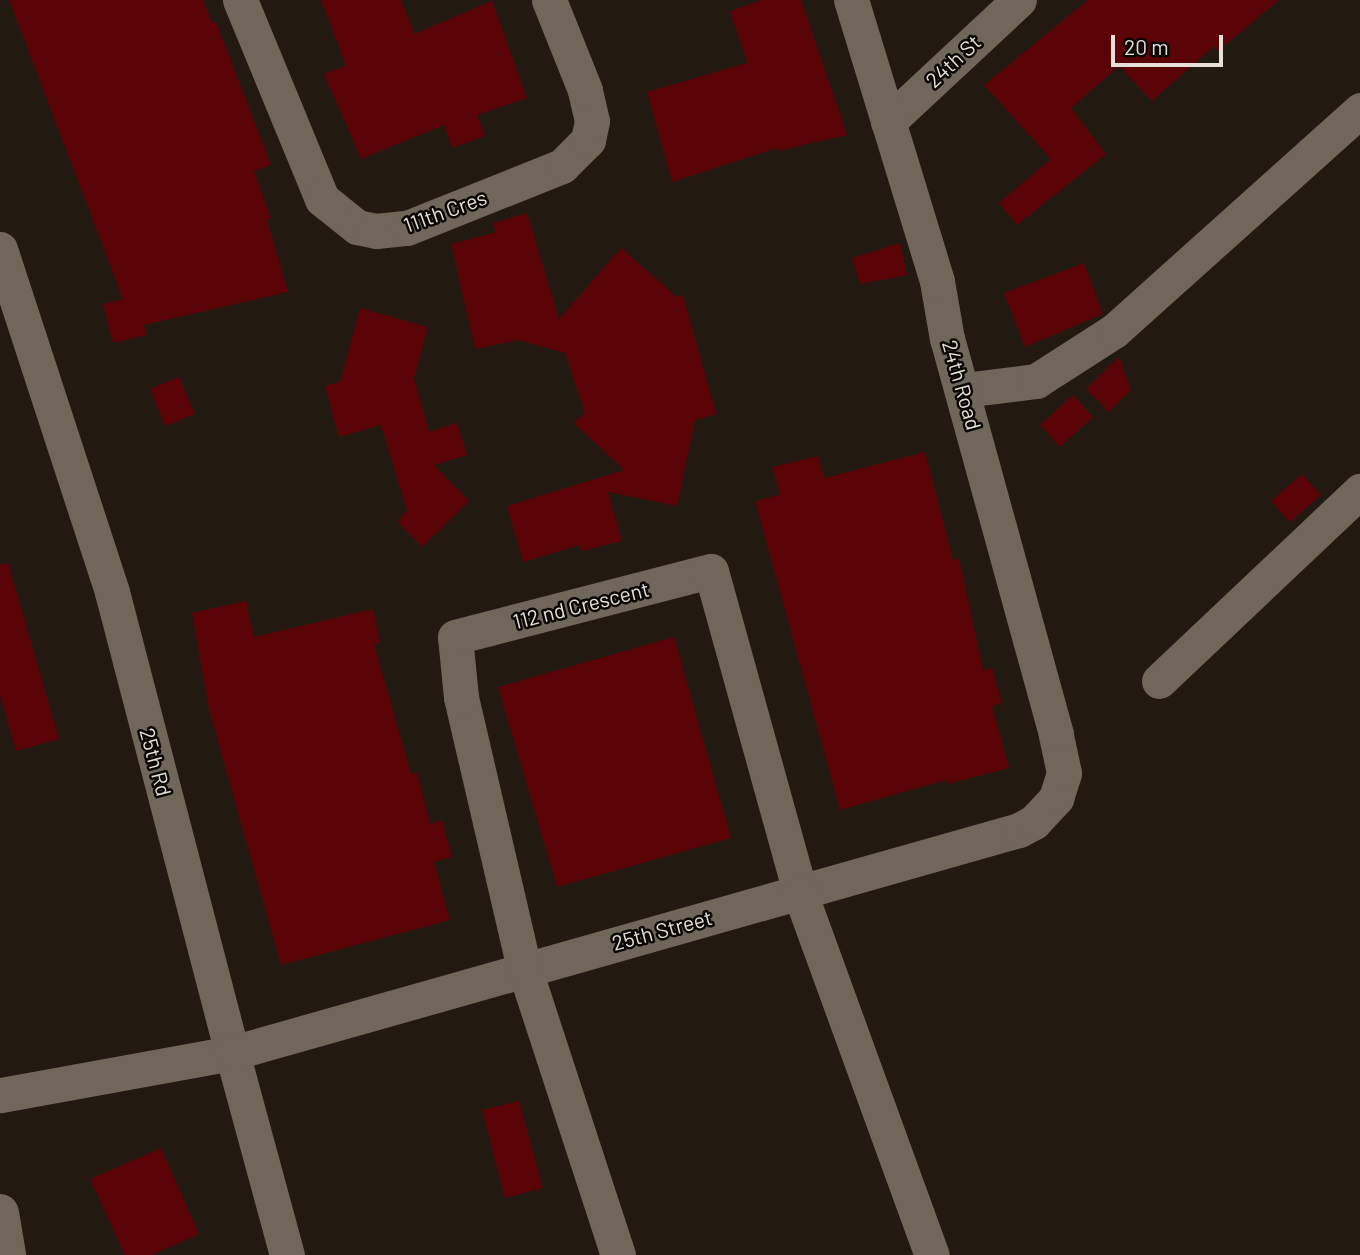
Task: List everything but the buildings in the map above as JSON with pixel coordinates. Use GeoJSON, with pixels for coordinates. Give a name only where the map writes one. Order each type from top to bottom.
{"type":"FeatureCollection","features":[{"type":"Feature","properties":{"kind":"street","name":"111th Cres"},"geometry":{"type":"LineString","coordinates":[[240,0],[322,199],[357,227],[376,231],[407,228],[562,166],[588,140],[592,121],[585,90],[549,0]]}},
{"type":"Feature","properties":{"kind":"street","name":"24th Road"},"geometry":{"type":"LineString","coordinates":[[851,0],[937,281],[947,339],[964,390],[1063,773]]}},
{"type":"Feature","properties":{"kind":"street","name":"24th St"},"geometry":{"type":"LineString","coordinates":[[888,122],[1019,0]]}},
{"type":"Feature","properties":{"kind":"street"},"geometry":{"type":"LineString","coordinates":[[964,390],[1036,381],[1114,331],[1360,110]]}},
{"type":"Feature","properties":{"kind":"street","name":"25th Rd"},"geometry":{"type":"LineString","coordinates":[[0,249],[112,592],[287,1255]]}},
{"type":"Feature","properties":{"kind":"street"},"geometry":{"type":"LineString","coordinates":[[1159,681],[1360,491]]}},
{"type":"Feature","properties":{"kind":"street","name":"112 nd Crescent"},"geometry":{"type":"LineString","coordinates":[[524,968],[461,697],[455,637],[711,571],[800,893]]}},
{"type":"Feature","properties":{"kind":"street","name":"25th Street"},"geometry":{"type":"LineString","coordinates":[[232,1053],[524,968],[1019,830],[1047,811],[1063,773]]}},
{"type":"Feature","properties":{"kind":"street"},"geometry":{"type":"LineString","coordinates":[[800,893],[932,1255]]}},
{"type":"Feature","properties":{"kind":"street"},"geometry":{"type":"LineString","coordinates":[[524,968],[618,1255]]}},
{"type":"Feature","properties":{"kind":"street"},"geometry":{"type":"LineString","coordinates":[[0,1095],[232,1053]]}},
{"type":"Feature","properties":{"kind":"street"},"geometry":{"type":"LineString","coordinates":[[0,1213],[7,1255]]}}]}
